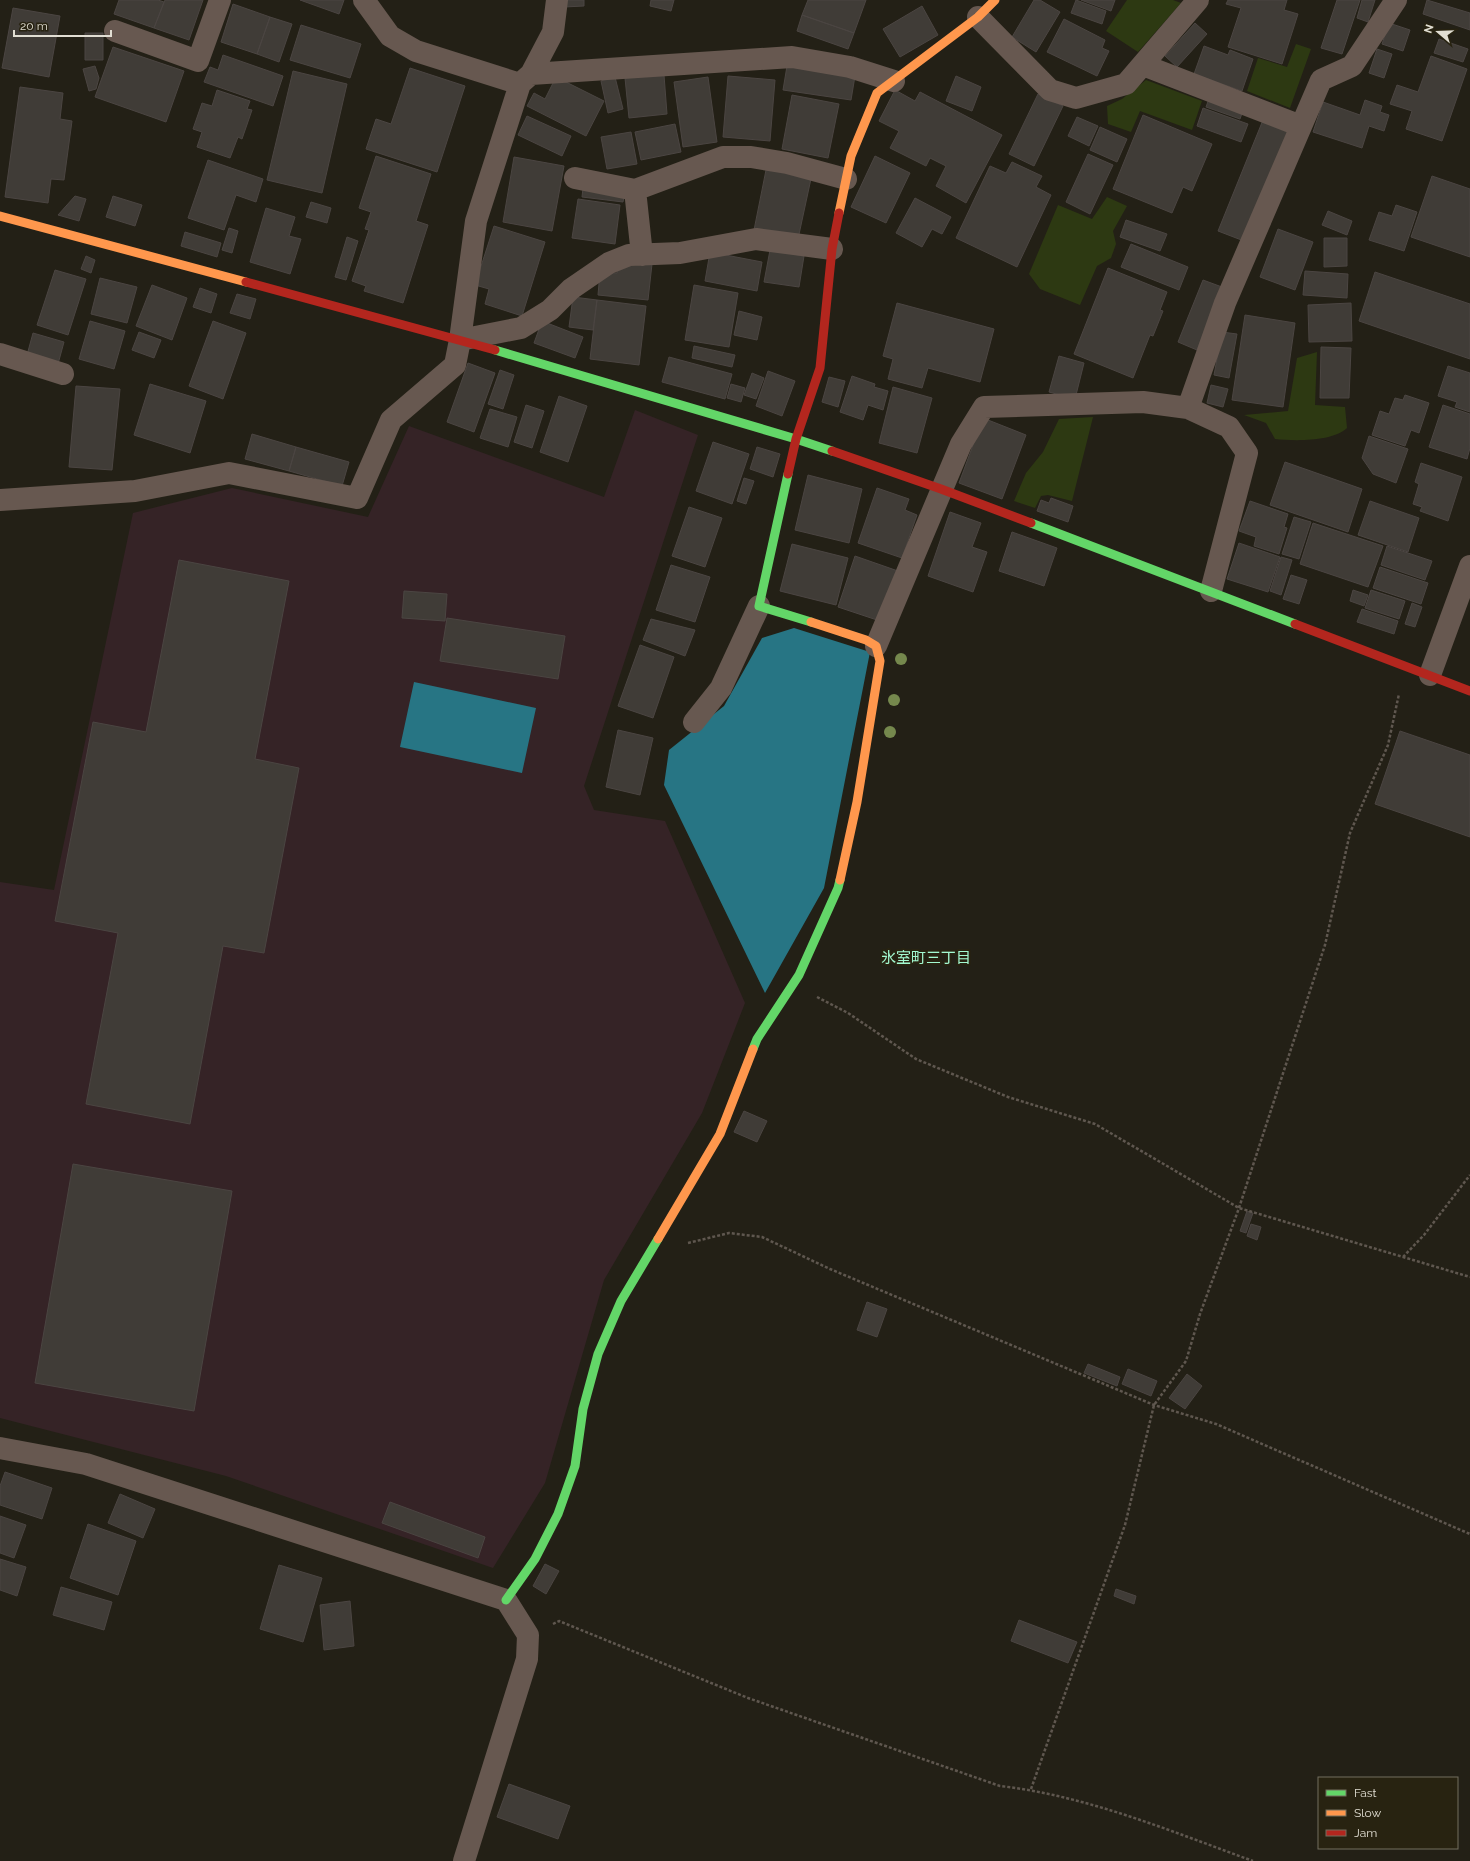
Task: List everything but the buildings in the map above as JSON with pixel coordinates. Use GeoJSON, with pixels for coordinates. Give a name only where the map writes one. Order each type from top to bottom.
{"type":"FeatureCollection","features":[{"type":"Feature","properties":{"kind":"street"},"geometry":{"type":"LineString","coordinates":[[115,31],[198,61],[220,0]]}},
{"type":"Feature","properties":{"kind":"street"},"geometry":{"type":"LineString","coordinates":[[364,0],[390,36],[416,51],[525,79],[792,57],[850,67],[894,80]]}},
{"type":"Feature","properties":{"kind":"street"},"geometry":{"type":"LineString","coordinates":[[0,500],[135,491],[229,473],[356,498],[391,420],[455,365],[460,340],[476,221],[525,79],[553,32],[557,0]]}},
{"type":"Feature","properties":{"kind":"street"},"geometry":{"type":"LineString","coordinates":[[694,722],[721,688],[759,606],[796,439],[820,368],[832,249],[851,156],[877,93],[978,17],[995,0]]}},
{"type":"Feature","properties":{"kind":"street"},"geometry":{"type":"LineString","coordinates":[[978,17],[1050,90],[1076,98],[1126,84],[1198,0]]}},
{"type":"Feature","properties":{"kind":"street"},"geometry":{"type":"LineString","coordinates":[[1188,408],[1224,302],[1321,80],[1352,66],[1396,0]]}},
{"type":"Feature","properties":{"kind":"street"},"geometry":{"type":"LineString","coordinates":[[1143,65],[1301,126]]}},
{"type":"Feature","properties":{"kind":"street"},"geometry":{"type":"LineString","coordinates":[[575,178],[635,190],[723,157],[752,157],[787,163],[846,179]]}},
{"type":"Feature","properties":{"kind":"street"},"geometry":{"type":"LineString","coordinates":[[635,190],[642,255]]}},
{"type":"Feature","properties":{"kind":"street"},"geometry":{"type":"LineString","coordinates":[[0,216],[460,340],[796,439],[941,489],[1470,690]]}},
{"type":"Feature","properties":{"kind":"street"},"geometry":{"type":"LineString","coordinates":[[460,340],[521,328],[550,310],[572,289],[609,263],[629,255],[680,253],[756,239],[832,249]]}},
{"type":"Feature","properties":{"kind":"street"},"geometry":{"type":"LineString","coordinates":[[0,354],[62,374]]}},
{"type":"Feature","properties":{"kind":"street"},"geometry":{"type":"LineString","coordinates":[[506,1600],[535,1559],[558,1514],[575,1466],[583,1409],[598,1354],[621,1301],[720,1134],[757,1039],[802,968],[838,888],[857,802],[880,661],[876,646],[961,444],[984,407],[1142,402],[1188,408],[1229,427],[1247,453],[1211,591]]}},
{"type":"Feature","properties":{"kind":"street"},"geometry":{"type":"LineString","coordinates":[[1430,675],[1470,566]]}},
{"type":"Feature","properties":{"kind":"street"},"geometry":{"type":"LineString","coordinates":[[759,606],[866,640],[876,646]]}},
{"type":"Feature","properties":{"kind":"street"},"geometry":{"type":"LineString","coordinates":[[0,1448],[86,1464],[506,1600],[528,1635],[527,1659],[464,1861]]}},
{"type":"Feature","properties":{"kind":"path"},"geometry":{"type":"LineString","coordinates":[[1031,1789],[1125,1525],[1154,1405],[1186,1361],[1200,1314],[1239,1208],[1325,945],[1350,832],[1388,745],[1404,666]]}},
{"type":"Feature","properties":{"kind":"path"},"geometry":{"type":"LineString","coordinates":[[802,968],[812,975],[818,999],[848,1013],[916,1059],[1008,1097],[1095,1124],[1239,1208],[1470,1277]]}},
{"type":"Feature","properties":{"kind":"path"},"geometry":{"type":"LineString","coordinates":[[1403,1257],[1424,1235],[1470,1175]]}},
{"type":"Feature","properties":{"kind":"path"},"geometry":{"type":"LineString","coordinates":[[651,1252],[729,1234],[762,1237],[830,1269],[1154,1405],[1216,1424],[1470,1534]]}},
{"type":"Feature","properties":{"kind":"path"},"geometry":{"type":"LineString","coordinates":[[528,1635],[559,1621],[748,1698],[1000,1786],[1031,1789],[1115,1810],[1253,1861]]}},
{"type":"Feature","properties":{"kind":"shaded area"},"geometry":{"type":"Polygon","coordinates":[[[635,410],[698,435],[584,786],[594,810],[665,821],[745,1003],[702,1113],[604,1280],[545,1483],[493,1568],[226,1476],[0,1418],[0,882],[54,890],[133,513],[232,488],[368,517],[409,426],[604,497],[635,410]]]}},
{"type":"Feature","properties":{"kind":"green space"},"geometry":{"type":"Polygon","coordinates":[[[1127,0],[1173,0],[1181,3],[1138,52],[1106,31],[1127,0]]]}},
{"type":"Feature","properties":{"kind":"green space"},"geometry":{"type":"Polygon","coordinates":[[[1296,44],[1311,49],[1290,108],[1247,91],[1258,58],[1287,67],[1296,44]]]}},
{"type":"Feature","properties":{"kind":"green space"},"geometry":{"type":"Polygon","coordinates":[[[1146,80],[1202,101],[1192,130],[1140,111],[1131,132],[1108,124],[1107,106],[1122,99],[1146,80]]]}},
{"type":"Feature","properties":{"kind":"green space"},"geometry":{"type":"Polygon","coordinates":[[[1107,197],[1127,206],[1113,231],[1116,244],[1111,258],[1097,266],[1080,305],[1040,289],[1029,274],[1058,205],[1092,219],[1107,197]]]}},
{"type":"Feature","properties":{"kind":"green space"},"geometry":{"type":"Polygon","coordinates":[[[1317,352],[1315,405],[1345,407],[1347,428],[1332,436],[1312,440],[1275,439],[1266,423],[1244,415],[1288,411],[1297,358],[1317,352]]]}},
{"type":"Feature","properties":{"kind":"green space"},"geometry":{"type":"Polygon","coordinates":[[[1093,417],[1072,501],[1048,495],[1041,496],[1035,508],[1014,501],[1026,473],[1043,452],[1059,419],[1093,417]]]}},
{"type":"Feature","properties":{"kind":"water"},"geometry":{"type":"Polygon","coordinates":[[[794,628],[870,652],[824,888],[765,993],[664,785],[669,750],[724,706],[762,638],[794,628]]]}},
{"type":"Feature","properties":{"kind":"water"},"geometry":{"type":"Polygon","coordinates":[[[414,682],[536,708],[522,773],[400,747],[414,682]]]}},
{"type":"Feature","properties":{"kind":"traffic: fast"},"geometry":{"type":"LineString","coordinates":[[495,350],[832,451]]}},
{"type":"Feature","properties":{"kind":"traffic: fast"},"geometry":{"type":"LineString","coordinates":[[788,474],[759,606],[811,622]]}},
{"type":"Feature","properties":{"kind":"traffic: fast"},"geometry":{"type":"LineString","coordinates":[[1031,523],[1295,624]]}},
{"type":"Feature","properties":{"kind":"traffic: fast"},"geometry":{"type":"LineString","coordinates":[[753,1049],[757,1039],[799,975],[838,888],[840,880]]}},
{"type":"Feature","properties":{"kind":"traffic: fast"},"geometry":{"type":"LineString","coordinates":[[506,1600],[535,1559],[558,1514],[575,1466],[583,1409],[598,1354],[621,1301],[658,1239]]}},
{"type":"Feature","properties":{"kind":"traffic: slow"},"geometry":{"type":"LineString","coordinates":[[839,213],[851,156],[877,93],[978,17],[995,0]]}},
{"type":"Feature","properties":{"kind":"traffic: slow"},"geometry":{"type":"LineString","coordinates":[[0,216],[246,282]]}},
{"type":"Feature","properties":{"kind":"traffic: slow"},"geometry":{"type":"LineString","coordinates":[[811,622],[866,640],[876,646],[880,661],[857,802],[840,880]]}},
{"type":"Feature","properties":{"kind":"traffic: slow"},"geometry":{"type":"LineString","coordinates":[[658,1239],[720,1134],[753,1049]]}},
{"type":"Feature","properties":{"kind":"traffic: jam"},"geometry":{"type":"LineString","coordinates":[[788,474],[796,439],[820,368],[832,249],[839,213]]}},
{"type":"Feature","properties":{"kind":"traffic: jam"},"geometry":{"type":"LineString","coordinates":[[246,282],[495,350]]}},
{"type":"Feature","properties":{"kind":"traffic: jam"},"geometry":{"type":"LineString","coordinates":[[832,451],[941,489],[1031,523]]}},
{"type":"Feature","properties":{"kind":"traffic: jam"},"geometry":{"type":"LineString","coordinates":[[1295,624],[1470,691]]}},
{"type":"Feature","properties":{"kind":"district","name":"氷室町三丁目"},"geometry":{"type":"Point","coordinates":[926,958]}}]}
